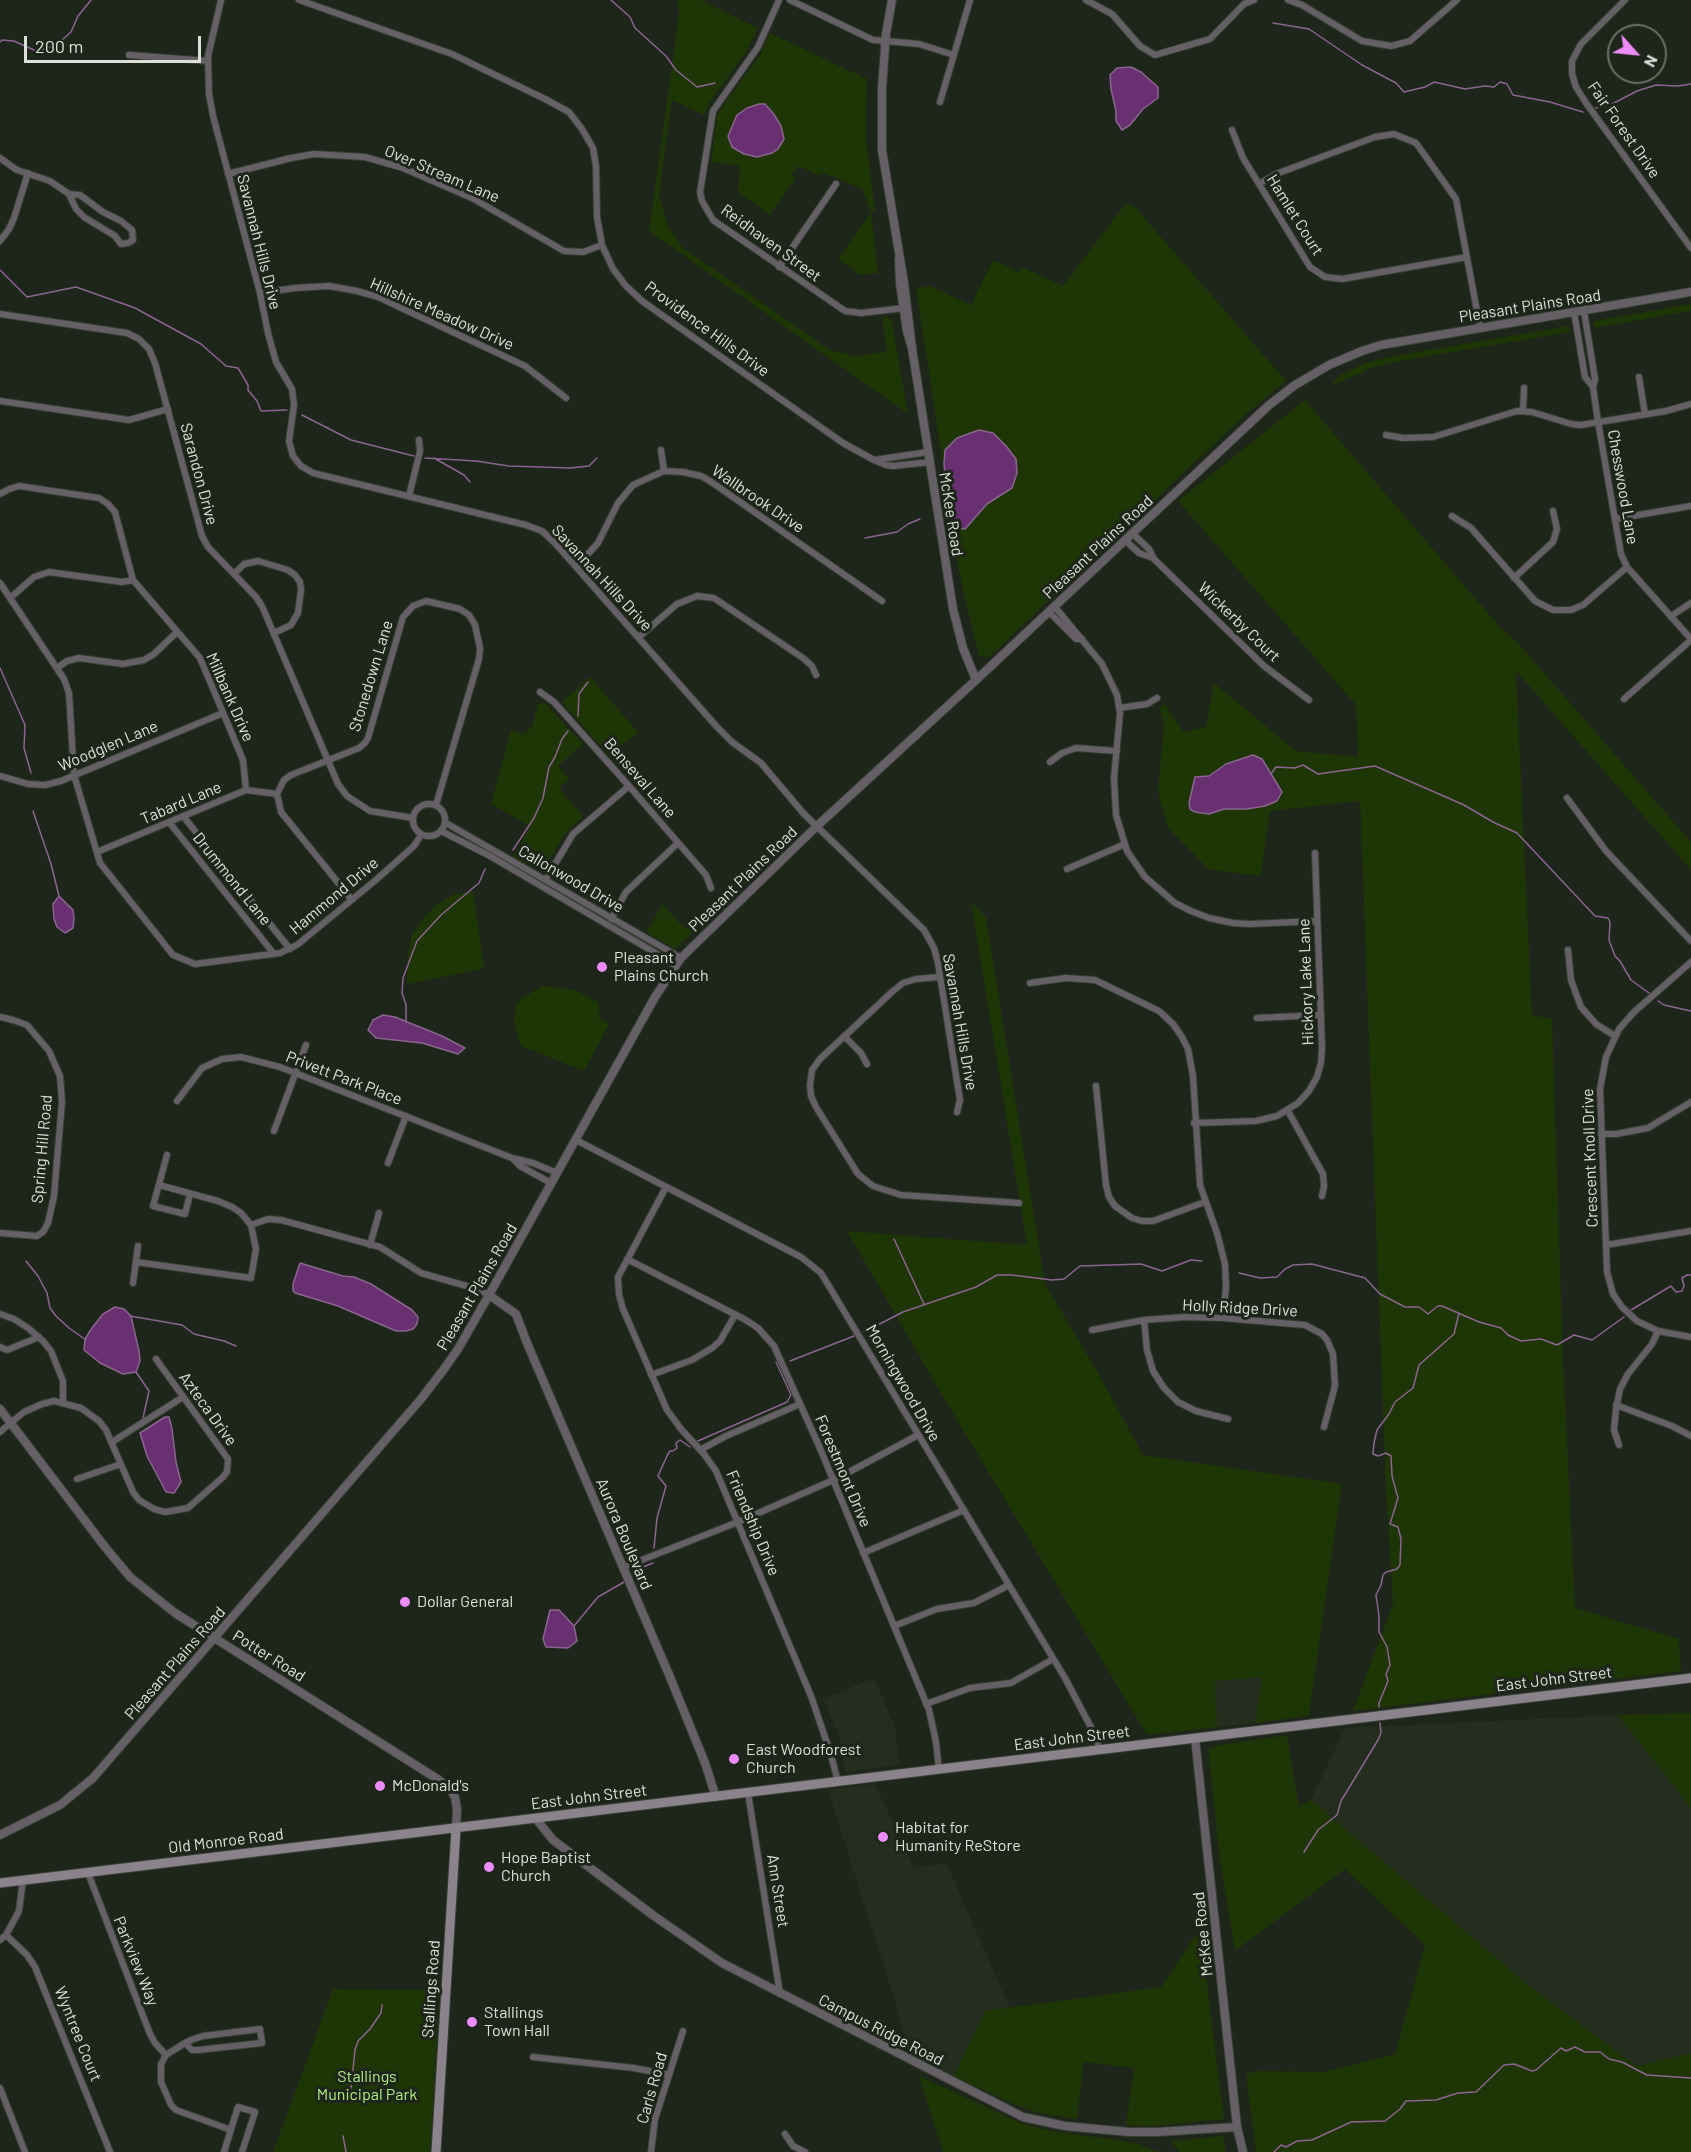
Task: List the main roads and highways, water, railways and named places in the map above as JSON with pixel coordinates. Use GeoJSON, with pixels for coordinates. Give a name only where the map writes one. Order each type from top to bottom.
{"type":"FeatureCollection","features":[{"type":"Feature","properties":{"kind":"main road","name":"East John Street"},"geometry":{"type":"LineString","coordinates":[[456,1829],[1691,1678]]}},
{"type":"Feature","properties":{"kind":"main road","name":"Old Monroe Road"},"geometry":{"type":"LineString","coordinates":[[0,1883],[456,1829]]}},
{"type":"Feature","properties":{"kind":"main road","name":"Stallings Road"},"geometry":{"type":"LineString","coordinates":[[436,2152],[456,1829]]}},
{"type":"Feature","properties":{"kind":"waterway"},"geometry":{"type":"LineString","coordinates":[[0,42],[2,40],[14,41],[36,51],[55,46],[71,32],[78,16],[91,0]]}},
{"type":"Feature","properties":{"kind":"waterway"},"geometry":{"type":"LineString","coordinates":[[611,0],[630,17],[635,28],[666,56],[676,70],[697,87],[715,83]]}},
{"type":"Feature","properties":{"kind":"waterway"},"geometry":{"type":"LineString","coordinates":[[1273,23],[1309,29],[1362,65],[1396,83],[1404,92],[1425,87],[1434,82],[1465,89],[1494,87],[1500,82],[1507,84],[1513,95],[1550,102],[1583,112]]}},
{"type":"Feature","properties":{"kind":"waterway"},"geometry":{"type":"LineString","coordinates":[[1596,108],[1656,85],[1691,84]]}},
{"type":"Feature","properties":{"kind":"waterway"},"geometry":{"type":"LineString","coordinates":[[0,270],[27,297],[76,287],[135,308],[201,344],[226,366],[238,368],[261,411],[287,410]]}},
{"type":"Feature","properties":{"kind":"waterway"},"geometry":{"type":"LineString","coordinates":[[302,415],[351,440],[414,456]]}},
{"type":"Feature","properties":{"kind":"waterway"},"geometry":{"type":"LineString","coordinates":[[425,458],[476,461],[509,466],[570,468],[589,466],[597,458]]}},
{"type":"Feature","properties":{"kind":"waterway"},"geometry":{"type":"LineString","coordinates":[[434,458],[464,475],[470,482]]}},
{"type":"Feature","properties":{"kind":"waterway"},"geometry":{"type":"LineString","coordinates":[[865,538],[897,532],[920,519]]}},
{"type":"Feature","properties":{"kind":"waterway"},"geometry":{"type":"LineString","coordinates":[[0,668],[25,725],[24,748],[31,773]]}},
{"type":"Feature","properties":{"kind":"waterway"},"geometry":{"type":"LineString","coordinates":[[578,716],[579,694],[588,682]]}},
{"type":"Feature","properties":{"kind":"waterway"},"geometry":{"type":"LineString","coordinates":[[513,850],[534,818],[543,798],[549,767],[568,731]]}},
{"type":"Feature","properties":{"kind":"waterway"},"geometry":{"type":"LineString","coordinates":[[1271,774],[1276,767],[1295,768],[1303,765],[1318,774],[1375,766],[1464,805],[1517,833],[1595,916],[1608,918],[1610,922],[1609,940],[1615,956],[1631,980],[1649,993]]}},
{"type":"Feature","properties":{"kind":"waterway"},"geometry":{"type":"LineString","coordinates":[[33,811],[59,896]]}},
{"type":"Feature","properties":{"kind":"waterway"},"geometry":{"type":"LineString","coordinates":[[406,1022],[406,1005],[402,993],[403,978],[417,941],[441,915],[479,883],[485,869]]}},
{"type":"Feature","properties":{"kind":"waterway"},"geometry":{"type":"LineString","coordinates":[[1658,1001],[1664,1005],[1691,1011]]}},
{"type":"Feature","properties":{"kind":"waterway"},"geometry":{"type":"LineString","coordinates":[[894,1239],[924,1304]]}},
{"type":"Feature","properties":{"kind":"waterway"},"geometry":{"type":"LineString","coordinates":[[864,1332],[903,1312],[976,1287],[997,1275],[1052,1280],[1064,1279],[1080,1266],[1141,1264],[1162,1271],[1191,1260],[1202,1261]]}},
{"type":"Feature","properties":{"kind":"waterway"},"geometry":{"type":"LineString","coordinates":[[26,1261],[38,1276],[47,1293],[50,1308],[56,1316],[86,1340]]}},
{"type":"Feature","properties":{"kind":"waterway"},"geometry":{"type":"LineString","coordinates":[[1239,1273],[1260,1278],[1277,1277],[1293,1265],[1312,1264],[1365,1278],[1380,1294],[1405,1307],[1419,1307],[1428,1314],[1438,1306],[1442,1306],[1479,1322],[1501,1328],[1508,1335],[1521,1341],[1541,1339],[1557,1345],[1574,1335],[1592,1340],[1624,1317]]}},
{"type":"Feature","properties":{"kind":"waterway"},"geometry":{"type":"LineString","coordinates":[[1631,1310],[1671,1286],[1676,1292],[1682,1291],[1684,1286],[1682,1278],[1691,1275]]}},
{"type":"Feature","properties":{"kind":"waterway"},"geometry":{"type":"LineString","coordinates":[[1379,1707],[1388,1681],[1386,1674],[1390,1665],[1387,1647],[1379,1632],[1376,1595],[1383,1575],[1397,1569],[1400,1565],[1401,1539],[1398,1527],[1390,1524],[1398,1498],[1392,1476],[1391,1456],[1386,1453],[1378,1456],[1373,1454],[1374,1443],[1377,1430],[1395,1402],[1413,1388],[1419,1365],[1454,1334],[1459,1313]]}},
{"type":"Feature","properties":{"kind":"waterway"},"geometry":{"type":"LineString","coordinates":[[130,1316],[182,1325],[194,1334],[236,1346]]}},
{"type":"Feature","properties":{"kind":"waterway"},"geometry":{"type":"LineString","coordinates":[[790,1361],[854,1336]]}},
{"type":"Feature","properties":{"kind":"waterway"},"geometry":{"type":"LineString","coordinates":[[698,1441],[787,1402],[791,1395],[776,1362]]}},
{"type":"Feature","properties":{"kind":"waterway"},"geometry":{"type":"LineString","coordinates":[[136,1372],[149,1391],[143,1418]]}},
{"type":"Feature","properties":{"kind":"waterway"},"geometry":{"type":"LineString","coordinates":[[654,1548],[657,1518],[666,1486],[658,1476],[670,1451],[677,1448],[676,1443],[680,1440],[690,1447]]}},
{"type":"Feature","properties":{"kind":"waterway"},"geometry":{"type":"LineString","coordinates":[[634,1577],[643,1567],[653,1563]]}},
{"type":"Feature","properties":{"kind":"waterway"},"geometry":{"type":"LineString","coordinates":[[574,1626],[598,1597],[624,1582]]}},
{"type":"Feature","properties":{"kind":"waterway"},"geometry":{"type":"LineString","coordinates":[[1304,1852],[1318,1830],[1337,1815],[1341,1801],[1378,1740],[1381,1733],[1380,1723]]}},
{"type":"Feature","properties":{"kind":"waterway"},"geometry":{"type":"LineString","coordinates":[[350,2098],[358,2041],[381,2013],[382,2005]]}},
{"type":"Feature","properties":{"kind":"waterway"},"geometry":{"type":"LineString","coordinates":[[1274,2152],[1281,2145],[1286,2147],[1297,2141],[1312,2140],[1351,2122],[1385,2121],[1406,2101],[1436,2100],[1458,2093],[1476,2092],[1504,2065],[1514,2064],[1532,2071],[1536,2070],[1561,2048],[1566,2051],[1575,2047],[1585,2052],[1600,2052],[1609,2059],[1622,2062],[1647,2075],[1691,2078]]}},
{"type":"Feature","properties":{"kind":"waterway"},"geometry":{"type":"LineString","coordinates":[[343,2136],[346,2152]]}},
{"type":"Feature","properties":{"kind":"place","name":"Pleasant Plains Church"},"geometry":{"type":"Point","coordinates":[602,967]}},
{"type":"Feature","properties":{"kind":"place","name":"Dollar General"},"geometry":{"type":"Point","coordinates":[405,1602]}},
{"type":"Feature","properties":{"kind":"place","name":"East Woodforest Church"},"geometry":{"type":"Point","coordinates":[734,1759]}},
{"type":"Feature","properties":{"kind":"place","name":"McDonald's"},"geometry":{"type":"Point","coordinates":[380,1786]}},
{"type":"Feature","properties":{"kind":"place","name":"Habitat for Humanity ReStore"},"geometry":{"type":"Point","coordinates":[883,1837]}},
{"type":"Feature","properties":{"kind":"place","name":"Hope Baptist Church"},"geometry":{"type":"Point","coordinates":[489,1867]}},
{"type":"Feature","properties":{"kind":"place","name":"Stallings Town Hall"},"geometry":{"type":"Point","coordinates":[472,2022]}},
{"type":"Feature","properties":{"kind":"park label","name":"Stallings Municipal Park"},"geometry":{"type":"Point","coordinates":[367,2086]}}]}
